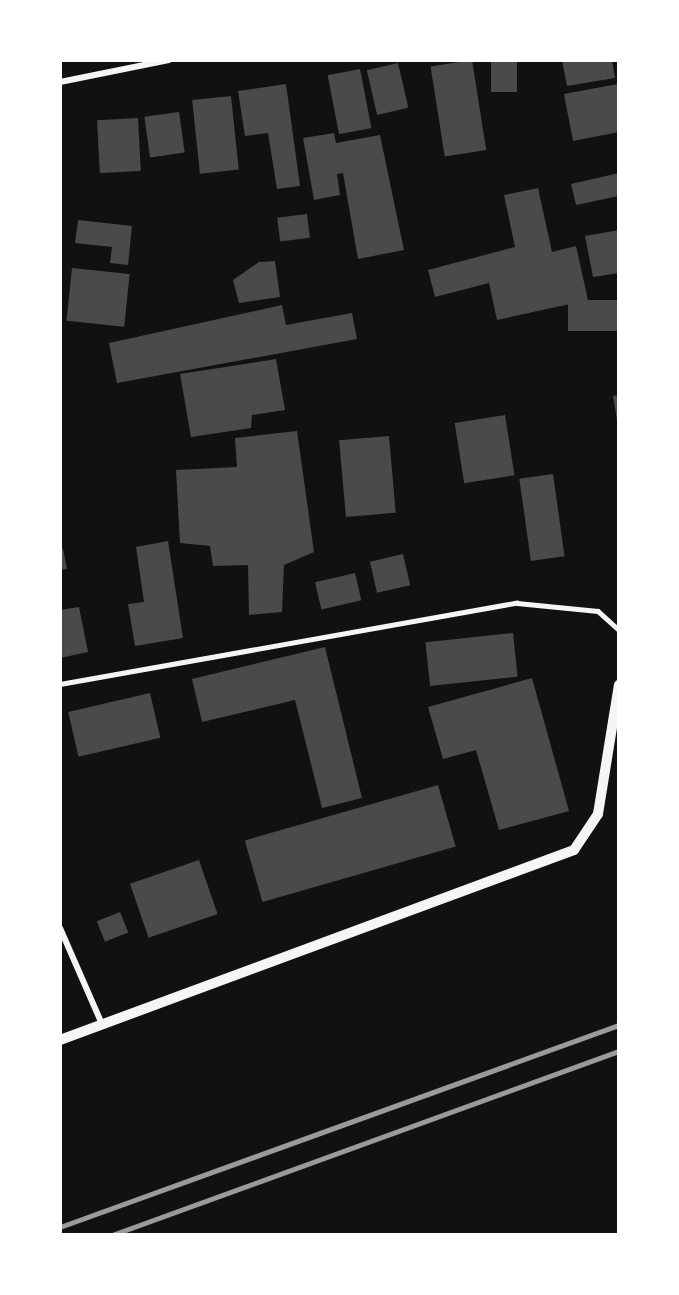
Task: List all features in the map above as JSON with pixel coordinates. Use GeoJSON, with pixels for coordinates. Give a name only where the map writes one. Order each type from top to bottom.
{"type":"FeatureCollection","features":[{"type":"Feature","properties":{"kind":"street"},"geometry":{"type":"LineString","coordinates":[[60,82],[169,60]]}},
{"type":"Feature","properties":{"kind":"street"},"geometry":{"type":"LineString","coordinates":[[60,1040],[574,850],[598,814],[619,685]]}},
{"type":"Feature","properties":{"kind":"street"},"geometry":{"type":"LineString","coordinates":[[60,928],[102,1024]]}},
{"type":"Feature","properties":{"kind":"lane"},"geometry":{"type":"LineString","coordinates":[[60,684],[517,603],[598,611],[619,630]]}},
{"type":"Feature","properties":{"kind":"building"},"geometry":{"type":"Polygon","coordinates":[[[472,60],[486,150],[445,156],[431,67],[472,60]]]}},
{"type":"Feature","properties":{"kind":"building"},"geometry":{"type":"Polygon","coordinates":[[[491,60],[517,60],[517,92],[491,92],[491,60]]]}},
{"type":"Feature","properties":{"kind":"building"},"geometry":{"type":"Polygon","coordinates":[[[562,60],[612,60],[615,78],[567,86],[562,60]]]}},
{"type":"Feature","properties":{"kind":"building"},"geometry":{"type":"Polygon","coordinates":[[[398,63],[408,108],[377,115],[367,70],[398,63]]]}},
{"type":"Feature","properties":{"kind":"building"},"geometry":{"type":"Polygon","coordinates":[[[360,69],[371,128],[339,134],[328,75],[360,69]]]}},
{"type":"Feature","properties":{"kind":"building"},"geometry":{"type":"Polygon","coordinates":[[[286,84],[300,186],[277,189],[268,133],[245,136],[238,91],[286,84]]]}},
{"type":"Feature","properties":{"kind":"building"},"geometry":{"type":"Polygon","coordinates":[[[618,84],[619,132],[573,141],[564,94],[618,84]]]}},
{"type":"Feature","properties":{"kind":"building"},"geometry":{"type":"Polygon","coordinates":[[[231,96],[239,170],[200,174],[192,100],[231,96]]]}},
{"type":"Feature","properties":{"kind":"building"},"geometry":{"type":"Polygon","coordinates":[[[179,112],[185,153],[150,157],[144,117],[179,112]]]}},
{"type":"Feature","properties":{"kind":"building"},"geometry":{"type":"Polygon","coordinates":[[[138,118],[141,171],[100,173],[97,120],[138,118]]]}},
{"type":"Feature","properties":{"kind":"building"},"geometry":{"type":"Polygon","coordinates":[[[334,133],[336,143],[380,135],[404,250],[358,259],[343,173],[337,174],[340,195],[314,200],[303,138],[334,133]]]}},
{"type":"Feature","properties":{"kind":"building"},"geometry":{"type":"Polygon","coordinates":[[[619,173],[619,196],[576,205],[571,184],[619,173]]]}},
{"type":"Feature","properties":{"kind":"building"},"geometry":{"type":"Polygon","coordinates":[[[538,188],[552,252],[576,246],[588,300],[497,320],[489,283],[435,297],[428,270],[515,247],[504,195],[538,188]]]}},
{"type":"Feature","properties":{"kind":"building"},"geometry":{"type":"Polygon","coordinates":[[[307,214],[310,238],[280,241],[277,218],[307,214]]]}},
{"type":"Feature","properties":{"kind":"building"},"geometry":{"type":"Polygon","coordinates":[[[78,220],[132,226],[128,265],[110,263],[112,247],[75,243],[78,220]]]}},
{"type":"Feature","properties":{"kind":"building"},"geometry":{"type":"Polygon","coordinates":[[[619,230],[619,273],[593,277],[585,236],[619,230]]]}},
{"type":"Feature","properties":{"kind":"building"},"geometry":{"type":"Polygon","coordinates":[[[275,261],[280,297],[239,303],[233,280],[259,262],[275,261]]]}},
{"type":"Feature","properties":{"kind":"building"},"geometry":{"type":"Polygon","coordinates":[[[72,268],[130,274],[124,327],[66,321],[72,268]]]}},
{"type":"Feature","properties":{"kind":"building"},"geometry":{"type":"Polygon","coordinates":[[[568,300],[619,300],[619,331],[568,331],[568,300]]]}},
{"type":"Feature","properties":{"kind":"building"},"geometry":{"type":"Polygon","coordinates":[[[282,305],[286,325],[352,313],[357,339],[117,383],[109,343],[282,305]]]}},
{"type":"Feature","properties":{"kind":"building"},"geometry":{"type":"Polygon","coordinates":[[[276,359],[285,410],[252,415],[251,428],[191,437],[180,374],[276,359]]]}},
{"type":"Feature","properties":{"kind":"building"},"geometry":{"type":"Polygon","coordinates":[[[619,395],[619,426],[618,426],[613,396],[619,395]]]}},
{"type":"Feature","properties":{"kind":"building"},"geometry":{"type":"Polygon","coordinates":[[[505,415],[515,475],[464,483],[455,423],[505,415]]]}},
{"type":"Feature","properties":{"kind":"building"},"geometry":{"type":"Polygon","coordinates":[[[297,431],[314,552],[284,565],[282,612],[249,615],[248,565],[213,566],[210,546],[180,543],[176,470],[237,467],[235,438],[297,431]]]}},
{"type":"Feature","properties":{"kind":"building"},"geometry":{"type":"Polygon","coordinates":[[[389,436],[396,513],[346,517],[339,440],[389,436]]]}},
{"type":"Feature","properties":{"kind":"building"},"geometry":{"type":"Polygon","coordinates":[[[553,474],[565,556],[531,561],[519,479],[553,474]]]}},
{"type":"Feature","properties":{"kind":"building"},"geometry":{"type":"Polygon","coordinates":[[[168,541],[183,638],[135,646],[128,604],[144,602],[136,547],[168,541]]]}},
{"type":"Feature","properties":{"kind":"building"},"geometry":{"type":"Polygon","coordinates":[[[60,549],[63,549],[67,569],[60,570],[60,549]]]}},
{"type":"Feature","properties":{"kind":"building"},"geometry":{"type":"Polygon","coordinates":[[[403,554],[410,585],[377,593],[370,562],[403,554]]]}},
{"type":"Feature","properties":{"kind":"building"},"geometry":{"type":"Polygon","coordinates":[[[355,573],[361,600],[321,610],[315,582],[355,573]]]}},
{"type":"Feature","properties":{"kind":"building"},"geometry":{"type":"Polygon","coordinates":[[[79,607],[88,652],[60,658],[60,610],[79,607]]]}},
{"type":"Feature","properties":{"kind":"building"},"geometry":{"type":"Polygon","coordinates":[[[513,633],[518,677],[430,686],[425,642],[513,633]]]}},
{"type":"Feature","properties":{"kind":"building"},"geometry":{"type":"Polygon","coordinates":[[[325,647],[362,798],[322,808],[295,700],[202,722],[192,679],[325,647]]]}},
{"type":"Feature","properties":{"kind":"building"},"geometry":{"type":"Polygon","coordinates":[[[532,678],[569,811],[499,830],[476,750],[443,759],[428,707],[532,678]]]}},
{"type":"Feature","properties":{"kind":"building"},"geometry":{"type":"Polygon","coordinates":[[[150,693],[160,738],[79,757],[68,712],[150,693]]]}},
{"type":"Feature","properties":{"kind":"building"},"geometry":{"type":"Polygon","coordinates":[[[438,785],[456,847],[262,902],[245,840],[438,785]]]}},
{"type":"Feature","properties":{"kind":"building"},"geometry":{"type":"Polygon","coordinates":[[[199,860],[218,914],[149,938],[130,884],[199,860]]]}},
{"type":"Feature","properties":{"kind":"building"},"geometry":{"type":"Polygon","coordinates":[[[120,912],[128,932],[105,942],[97,921],[120,912]]]}},
{"type":"Feature","properties":{"kind":"railway"},"geometry":{"type":"LineString","coordinates":[[60,1227],[619,1025]]}},
{"type":"Feature","properties":{"kind":"railway"},"geometry":{"type":"LineString","coordinates":[[112,1235],[619,1051]]}}]}
